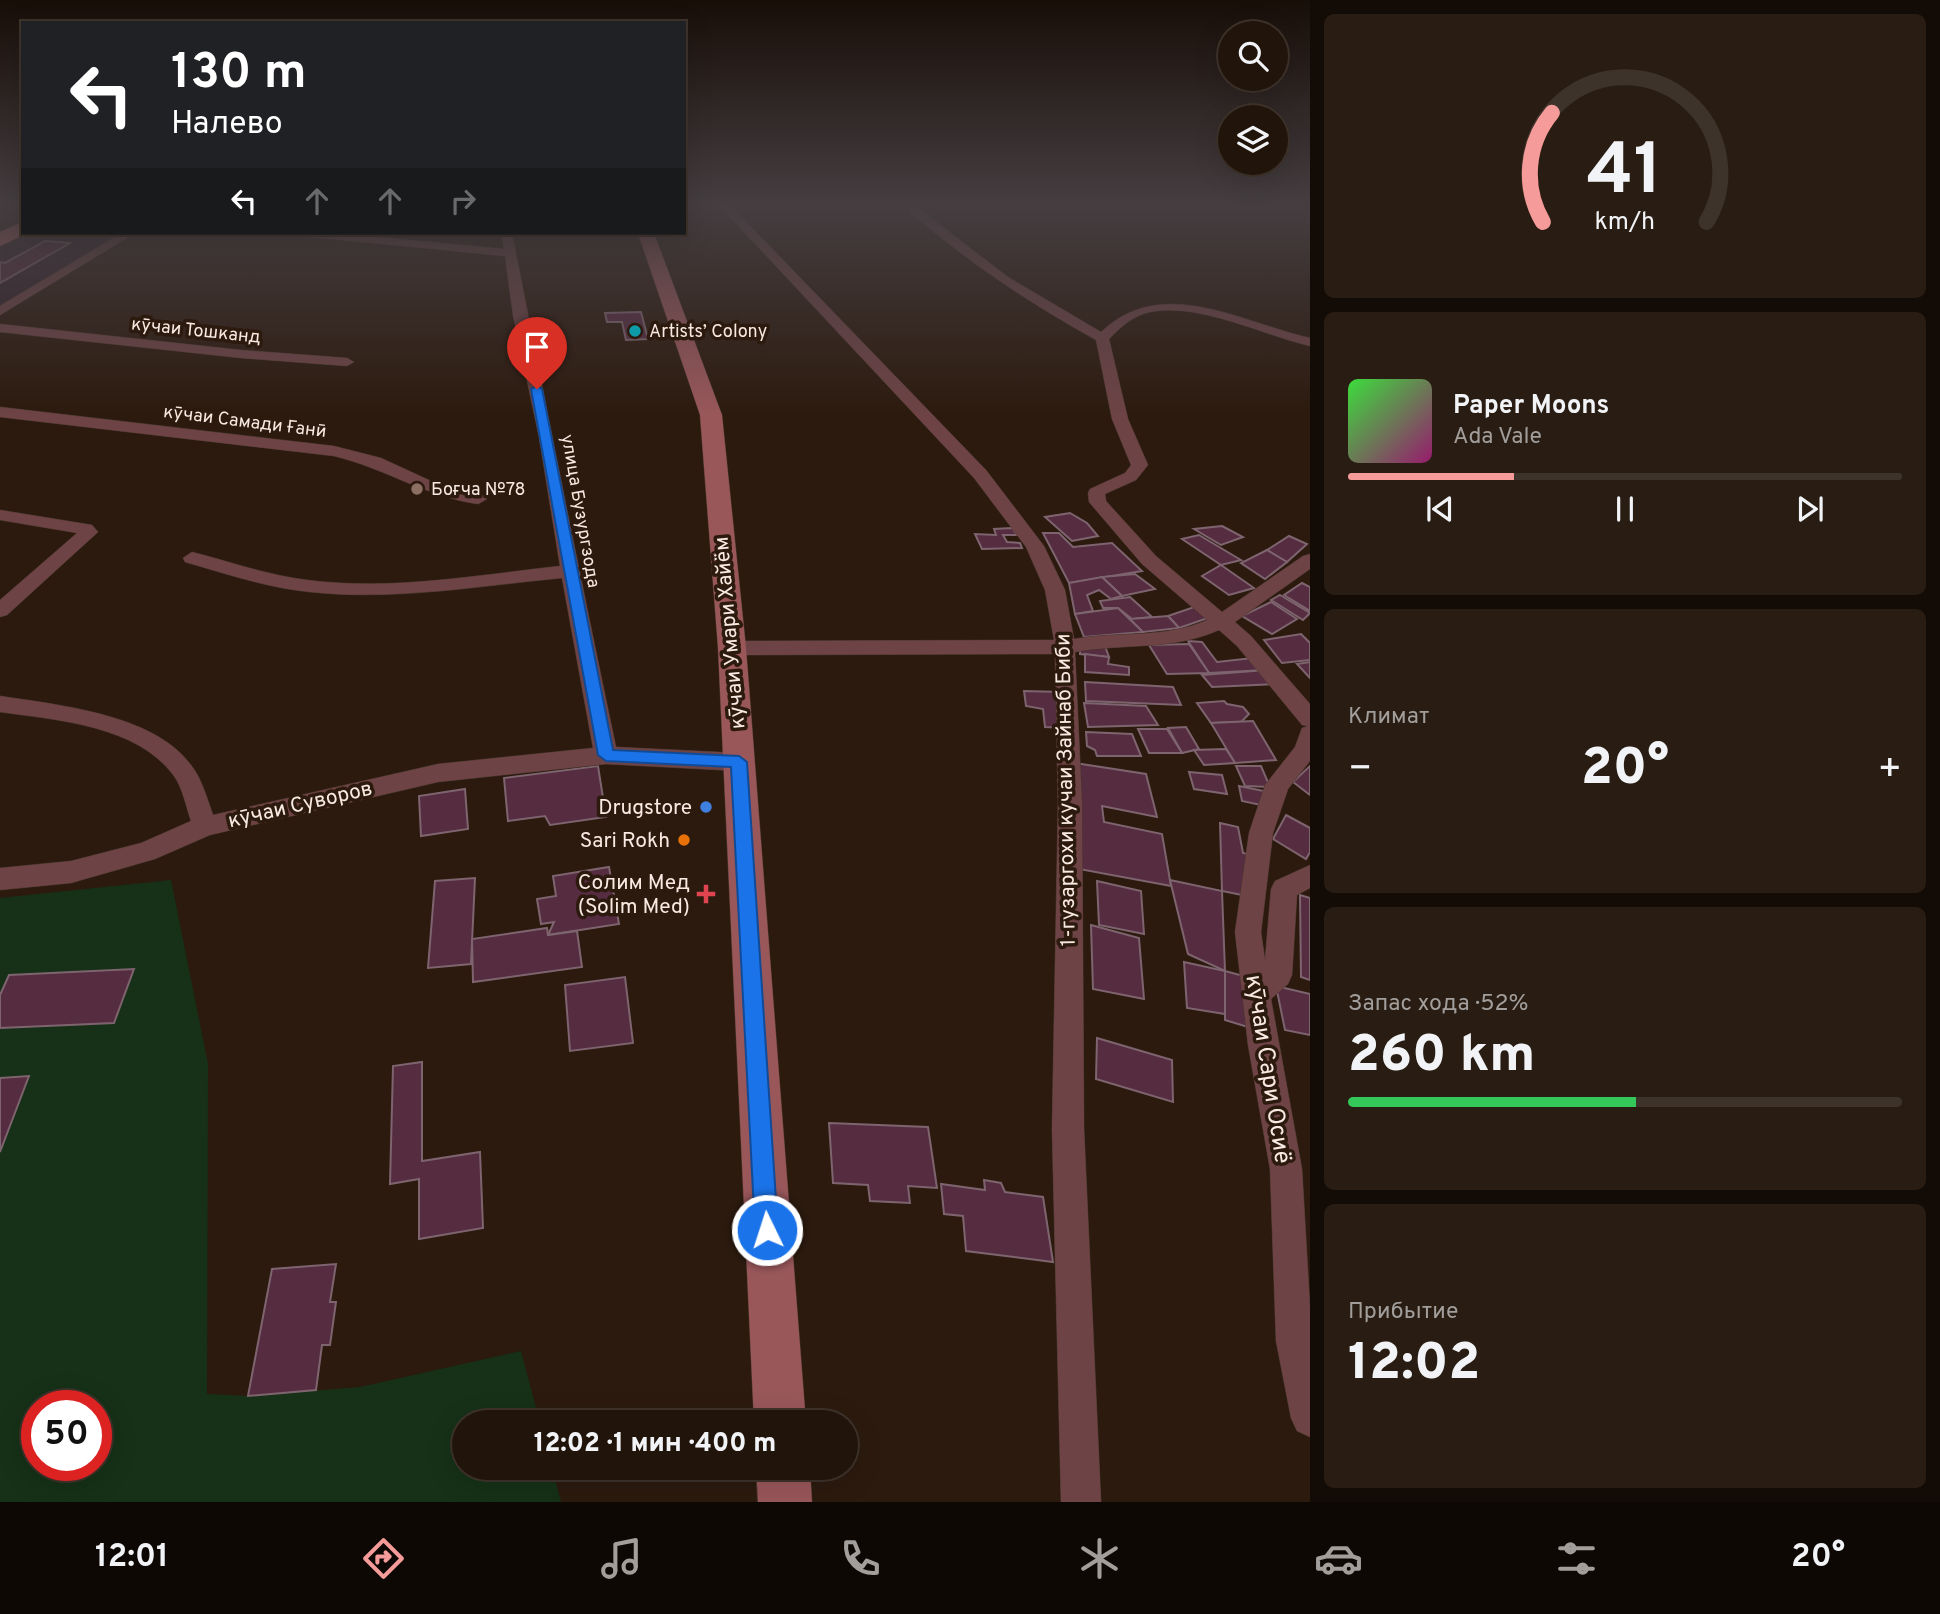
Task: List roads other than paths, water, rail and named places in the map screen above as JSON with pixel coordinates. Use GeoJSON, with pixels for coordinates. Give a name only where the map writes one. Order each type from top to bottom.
{"type":"FeatureCollection","features":[{"type":"Feature","properties":{"kind":"main road","name":"кӯчаи Умари Хайём"},"geometry":{"type":"LineString","coordinates":[[661,274],[711,415],[732,648],[778,1410]]}},
{"type":"Feature","properties":{"kind":"main road"},"geometry":{"type":"LineString","coordinates":[[784,1480],[785,1502]]}},
{"type":"Feature","properties":{"kind":"street"},"geometry":{"type":"LineString","coordinates":[[0,311],[62,274]]}},
{"type":"Feature","properties":{"kind":"street","name":"улица Бузургзода"},"geometry":{"type":"LineString","coordinates":[[515,274],[520,315],[547,437],[606,755]]}},
{"type":"Feature","properties":{"kind":"street","name":"1-гузаргохи кучаи Зайнаб Биби"},"geometry":{"type":"LineString","coordinates":[[790,274],[980,474],[1035,546],[1055,590],[1065,647],[1070,803],[1068,1129],[1081,1502]]}},
{"type":"Feature","properties":{"kind":"street"},"geometry":{"type":"LineString","coordinates":[[993,274],[1102,338],[1113,390],[1129,444],[1138,456],[1140,464],[1135,472],[1100,489],[1096,493],[1098,502],[1149,560],[1244,641],[1310,719]]}},
{"type":"Feature","properties":{"kind":"street"},"geometry":{"type":"LineString","coordinates":[[1102,338],[1122,320],[1166,305],[1192,308],[1274,334],[1310,342]]}},
{"type":"Feature","properties":{"kind":"street","name":"кӯчаи Тошканд"},"geometry":{"type":"LineString","coordinates":[[0,328],[241,354],[347,362]]}},
{"type":"Feature","properties":{"kind":"street","name":"кӯчаи Самади Ғанӣ"},"geometry":{"type":"LineString","coordinates":[[0,412],[324,449],[382,464],[418,484],[441,492],[478,499]]}},
{"type":"Feature","properties":{"kind":"street"},"geometry":{"type":"LineString","coordinates":[[0,515],[86,529],[89,533],[2,606]]}},
{"type":"Feature","properties":{"kind":"street"},"geometry":{"type":"LineString","coordinates":[[191,558],[276,581],[340,587],[397,586],[570,571]]}},
{"type":"Feature","properties":{"kind":"street"},"geometry":{"type":"LineString","coordinates":[[732,648],[1065,647],[1103,640],[1167,639],[1203,630],[1223,621],[1310,560]]}},
{"type":"Feature","properties":{"kind":"street"},"geometry":{"type":"LineString","coordinates":[[0,704],[123,730],[164,750],[183,771],[205,827]]}},
{"type":"Feature","properties":{"kind":"street","name":"кӯчаи Сари Осиё"},"geometry":{"type":"LineString","coordinates":[[1310,734],[1306,750],[1276,785],[1261,833],[1248,932],[1286,1170],[1294,1341],[1310,1418]]}},
{"type":"Feature","properties":{"kind":"street","name":"кӯчаи Суворов"},"geometry":{"type":"LineString","coordinates":[[0,879],[71,872],[146,852],[205,827],[438,773],[606,755],[739,762]]}},
{"type":"Feature","properties":{"kind":"street"},"geometry":{"type":"LineString","coordinates":[[1256,994],[1278,975],[1284,889],[1310,876]]}},
{"type":"Feature","properties":{"kind":"place","name":"Artists’ Colony"},"geometry":{"type":"Point","coordinates":[635,331]}},
{"type":"Feature","properties":{"kind":"place","name":"Боғча №78"},"geometry":{"type":"Point","coordinates":[417,489]}},
{"type":"Feature","properties":{"kind":"place","name":"Drugstore"},"geometry":{"type":"Point","coordinates":[706,807]}},
{"type":"Feature","properties":{"kind":"place","name":"Sari Rokh"},"geometry":{"type":"Point","coordinates":[684,840]}},
{"type":"Feature","properties":{"kind":"place","name":"Солим Мед (Solim Med)"},"geometry":{"type":"Point","coordinates":[706,894]}}]}
